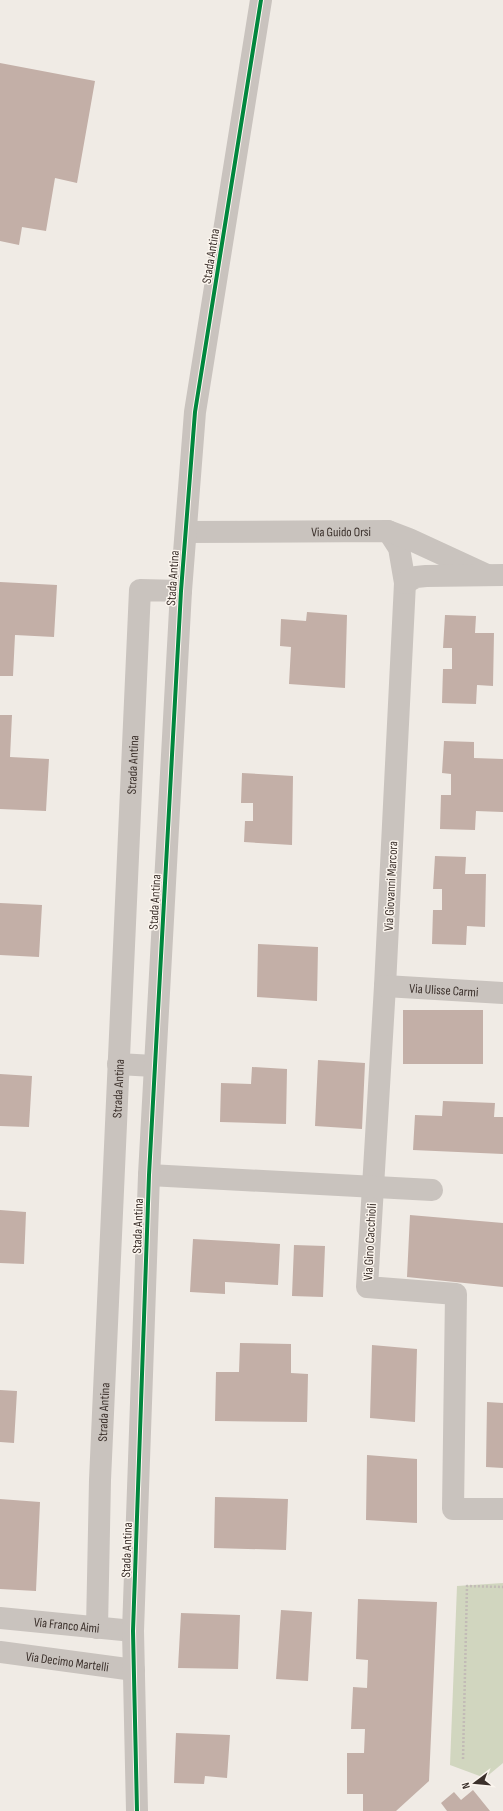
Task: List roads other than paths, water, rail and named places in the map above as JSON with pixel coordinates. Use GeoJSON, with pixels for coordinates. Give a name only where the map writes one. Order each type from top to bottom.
{"type":"FeatureCollection","features":[{"type":"Feature","properties":{"kind":"street","name":"Stada Antina"},"geometry":{"type":"LineString","coordinates":[[137,1811],[133,1631],[148,1175],[180,591],[195,412],[262,0]]}},
{"type":"Feature","properties":{"kind":"street","name":"Via Guido Orsi"},"geometry":{"type":"LineString","coordinates":[[186,532],[388,531],[495,575]]}},
{"type":"Feature","properties":{"kind":"street","name":"Via Giovanni Marcora"},"geometry":{"type":"LineString","coordinates":[[372,1188],[385,986],[406,583],[399,548],[388,531]]}},
{"type":"Feature","properties":{"kind":"street","name":"Via Guido Orsi"},"geometry":{"type":"LineString","coordinates":[[406,583],[416,577],[426,576],[495,575]]}},
{"type":"Feature","properties":{"kind":"street","name":"Strada Antina"},"geometry":{"type":"LineString","coordinates":[[97,1628],[100,1472],[140,590],[180,591]]}},
{"type":"Feature","properties":{"kind":"street","name":"Via Ulisse Carmi"},"geometry":{"type":"LineString","coordinates":[[385,986],[503,993]]}},
{"type":"Feature","properties":{"kind":"street"},"geometry":{"type":"LineString","coordinates":[[118,1064],[154,1066]]}},
{"type":"Feature","properties":{"kind":"street","name":"Via Gino Cacchioli"},"geometry":{"type":"LineString","coordinates":[[148,1175],[372,1188],[367,1287],[456,1294],[453,1509],[503,1509]]}},
{"type":"Feature","properties":{"kind":"street"},"geometry":{"type":"LineString","coordinates":[[372,1188],[432,1190]]}},
{"type":"Feature","properties":{"kind":"street","name":"Via Franco Aimi"},"geometry":{"type":"LineString","coordinates":[[0,1618],[133,1631]]}},
{"type":"Feature","properties":{"kind":"street","name":"Via Decimo Martelli"},"geometry":{"type":"LineString","coordinates":[[0,1652],[134,1670]]}}]}
